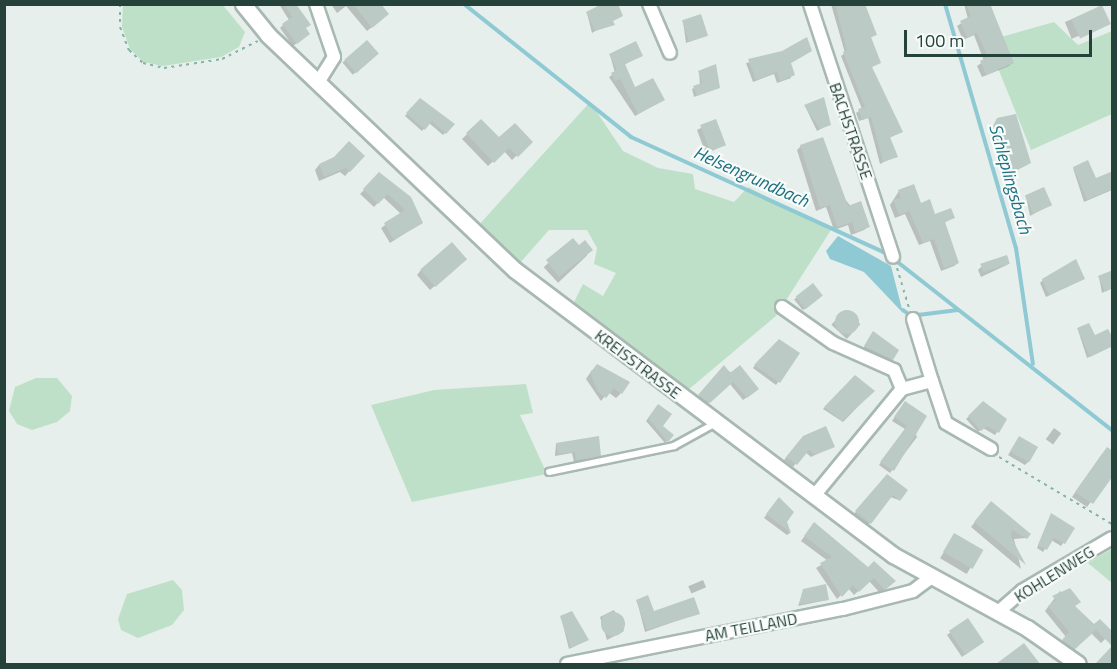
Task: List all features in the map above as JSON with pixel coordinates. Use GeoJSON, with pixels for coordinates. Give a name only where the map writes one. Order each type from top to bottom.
{"type":"FeatureCollection","features":[{"type":"Feature","properties":{"kind":"street","name":"KREISSTRASSE"},"geometry":{"type":"LineString","coordinates":[[243,4],[268,35],[487,247],[814,496],[930,578],[998,612],[1078,664]]}},
{"type":"Feature","properties":{"kind":"street"},"geometry":{"type":"LineString","coordinates":[[316,4],[334,57],[318,83]]}},
{"type":"Feature","properties":{"kind":"street"},"geometry":{"type":"LineString","coordinates":[[649,4],[670,53]]}},
{"type":"Feature","properties":{"kind":"street","name":"BACHSTRASSE"},"geometry":{"type":"LineString","coordinates":[[810,4],[894,260]]}},
{"type":"Feature","properties":{"kind":"street"},"geometry":{"type":"LineString","coordinates":[[782,307],[833,343],[894,370],[902,389]]}},
{"type":"Feature","properties":{"kind":"street"},"geometry":{"type":"LineString","coordinates":[[913,319],[946,423],[991,449]]}},
{"type":"Feature","properties":{"kind":"street"},"geometry":{"type":"LineString","coordinates":[[814,496],[902,389],[932,381]]}},
{"type":"Feature","properties":{"kind":"street","name":"KOHLENWEG"},"geometry":{"type":"LineString","coordinates":[[998,612],[1022,591],[1113,538]]}},
{"type":"Feature","properties":{"kind":"street","name":"AM TEILLAND"},"geometry":{"type":"LineString","coordinates":[[567,664],[843,609],[913,591],[930,578]]}},
{"type":"Feature","properties":{"kind":"lane"},"geometry":{"type":"LineString","coordinates":[[549,472],[674,446],[717,423]]}},
{"type":"Feature","properties":{"kind":"path"},"geometry":{"type":"LineString","coordinates":[[120,4],[120,27],[129,50],[143,63],[164,68],[222,59],[268,35]]}},
{"type":"Feature","properties":{"kind":"path"},"geometry":{"type":"LineString","coordinates":[[894,260],[913,319]]}},
{"type":"Feature","properties":{"kind":"path"},"geometry":{"type":"LineString","coordinates":[[991,449],[1113,524]]}},
{"type":"Feature","properties":{"kind":"green space"},"geometry":{"type":"Polygon","coordinates":[[[222,4],[245,32],[239,47],[221,57],[163,66],[143,62],[130,49],[122,27],[123,5],[222,4]]]}},
{"type":"Feature","properties":{"kind":"green space"},"geometry":{"type":"Polygon","coordinates":[[[1054,22],[1078,45],[1112,31],[1112,114],[1031,150],[987,41],[1054,22]]]}},
{"type":"Feature","properties":{"kind":"green space"},"geometry":{"type":"Polygon","coordinates":[[[590,102],[623,151],[658,168],[693,174],[695,189],[734,202],[748,187],[831,230],[776,316],[688,390],[573,304],[583,284],[603,296],[616,273],[594,264],[597,248],[587,230],[549,230],[519,264],[478,226],[590,102]]]}},
{"type":"Feature","properties":{"kind":"green space"},"geometry":{"type":"Polygon","coordinates":[[[36,378],[57,378],[72,396],[70,411],[57,422],[32,430],[17,424],[9,411],[15,387],[36,378]]]}},
{"type":"Feature","properties":{"kind":"green space"},"geometry":{"type":"Polygon","coordinates":[[[526,384],[533,413],[520,415],[547,474],[412,502],[371,405],[434,390],[526,384]]]}},
{"type":"Feature","properties":{"kind":"green space"},"geometry":{"type":"Polygon","coordinates":[[[1112,549],[1112,583],[1088,563],[1112,549]]]}},
{"type":"Feature","properties":{"kind":"green space"},"geometry":{"type":"Polygon","coordinates":[[[173,580],[182,590],[184,610],[172,625],[138,638],[121,630],[118,619],[127,594],[173,580]]]}},
{"type":"Feature","properties":{"kind":"water"},"geometry":{"type":"Polygon","coordinates":[[[838,236],[891,266],[903,313],[864,272],[830,259],[826,251],[838,236]]]}},
{"type":"Feature","properties":{"kind":"building"},"geometry":{"type":"Polygon","coordinates":[[[284,4],[296,4],[311,25],[306,28],[310,34],[297,44],[282,24],[292,17],[284,4]]]}},
{"type":"Feature","properties":{"kind":"building"},"geometry":{"type":"Polygon","coordinates":[[[353,4],[381,4],[389,14],[372,28],[353,4]]]}},
{"type":"Feature","properties":{"kind":"building"},"geometry":{"type":"Polygon","coordinates":[[[602,4],[618,4],[623,16],[613,21],[615,25],[595,31],[586,12],[602,4]]]}},
{"type":"Feature","properties":{"kind":"building"},"geometry":{"type":"Polygon","coordinates":[[[835,4],[865,4],[877,35],[871,37],[881,63],[872,67],[903,132],[890,137],[898,157],[883,162],[871,117],[862,120],[858,109],[865,107],[843,52],[847,50],[835,4]]]}},
{"type":"Feature","properties":{"kind":"building"},"geometry":{"type":"Polygon","coordinates":[[[966,4],[990,4],[1014,63],[986,75],[980,61],[988,57],[977,33],[967,37],[960,21],[971,16],[966,4]]]}},
{"type":"Feature","properties":{"kind":"building"},"geometry":{"type":"Polygon","coordinates":[[[1102,5],[1111,24],[1080,38],[1071,19],[1102,5]]]}},
{"type":"Feature","properties":{"kind":"building"},"geometry":{"type":"Polygon","coordinates":[[[701,14],[708,36],[689,42],[682,20],[701,14]]]}},
{"type":"Feature","properties":{"kind":"building"},"geometry":{"type":"Polygon","coordinates":[[[807,37],[812,51],[791,63],[795,75],[780,81],[777,72],[756,80],[748,59],[782,51],[807,37]]]}},
{"type":"Feature","properties":{"kind":"building"},"geometry":{"type":"Polygon","coordinates":[[[367,40],[379,54],[356,73],[344,60],[367,40]]]}},
{"type":"Feature","properties":{"kind":"building"},"geometry":{"type":"Polygon","coordinates":[[[636,41],[643,56],[625,64],[635,87],[653,78],[665,100],[638,114],[620,79],[615,81],[611,73],[617,70],[609,54],[636,41]]]}},
{"type":"Feature","properties":{"kind":"building"},"geometry":{"type":"Polygon","coordinates":[[[716,64],[720,88],[697,96],[693,86],[702,83],[698,71],[716,64]]]}},
{"type":"Feature","properties":{"kind":"building"},"geometry":{"type":"Polygon","coordinates":[[[824,97],[831,125],[820,129],[804,105],[824,97]]]}},
{"type":"Feature","properties":{"kind":"building"},"geometry":{"type":"Polygon","coordinates":[[[420,98],[455,124],[446,134],[432,121],[425,130],[406,113],[420,98]]]}},
{"type":"Feature","properties":{"kind":"building"},"geometry":{"type":"Polygon","coordinates":[[[1016,114],[1031,163],[1015,170],[997,142],[993,126],[997,118],[1016,114]]]}},
{"type":"Feature","properties":{"kind":"building"},"geometry":{"type":"Polygon","coordinates":[[[481,119],[499,137],[515,123],[533,142],[518,157],[509,148],[494,163],[466,133],[481,119]]]}},
{"type":"Feature","properties":{"kind":"building"},"geometry":{"type":"Polygon","coordinates":[[[716,119],[726,145],[710,151],[700,125],[716,119]]]}},
{"type":"Feature","properties":{"kind":"building"},"geometry":{"type":"Polygon","coordinates":[[[823,137],[848,206],[861,201],[870,227],[855,232],[852,222],[837,227],[830,205],[820,208],[800,145],[823,137]]]}},
{"type":"Feature","properties":{"kind":"building"},"geometry":{"type":"Polygon","coordinates":[[[349,141],[365,156],[350,172],[346,168],[324,177],[319,164],[334,157],[349,141]]]}},
{"type":"Feature","properties":{"kind":"building"},"geometry":{"type":"Polygon","coordinates":[[[1088,160],[1096,178],[1113,171],[1113,189],[1087,200],[1073,167],[1088,160]]]}},
{"type":"Feature","properties":{"kind":"building"},"geometry":{"type":"Polygon","coordinates":[[[379,172],[411,197],[423,223],[394,240],[384,223],[405,210],[388,194],[378,204],[363,189],[379,172]]]}},
{"type":"Feature","properties":{"kind":"building"},"geometry":{"type":"Polygon","coordinates":[[[914,184],[921,203],[930,199],[935,214],[951,208],[955,218],[945,222],[959,263],[944,268],[934,239],[923,243],[909,211],[899,215],[893,200],[901,198],[898,190],[914,184]]]}},
{"type":"Feature","properties":{"kind":"building"},"geometry":{"type":"Polygon","coordinates":[[[1044,187],[1052,205],[1033,214],[1025,196],[1044,187]]]}},
{"type":"Feature","properties":{"kind":"building"},"geometry":{"type":"Polygon","coordinates":[[[573,238],[579,245],[585,240],[593,250],[559,277],[546,260],[573,238]]]}},
{"type":"Feature","properties":{"kind":"building"},"geometry":{"type":"Polygon","coordinates":[[[452,242],[467,259],[435,287],[420,270],[452,242]]]}},
{"type":"Feature","properties":{"kind":"building"},"geometry":{"type":"Polygon","coordinates":[[[1007,255],[1010,264],[983,272],[980,264],[1007,255]]]}},
{"type":"Feature","properties":{"kind":"building"},"geometry":{"type":"Polygon","coordinates":[[[1076,259],[1085,279],[1049,295],[1042,279],[1076,259]]]}},
{"type":"Feature","properties":{"kind":"building"},"geometry":{"type":"Polygon","coordinates":[[[1113,270],[1113,288],[1105,292],[1098,276],[1113,270]]]}},
{"type":"Feature","properties":{"kind":"building"},"geometry":{"type":"Polygon","coordinates":[[[813,283],[823,296],[806,309],[796,297],[813,283]]]}},
{"type":"Feature","properties":{"kind":"building"},"geometry":{"type":"Polygon","coordinates":[[[847,310],[852,311],[858,317],[858,327],[852,333],[847,334],[842,333],[836,327],[835,322],[836,317],[842,311],[847,310]]]}},
{"type":"Feature","properties":{"kind":"building"},"geometry":{"type":"Polygon","coordinates":[[[1089,323],[1095,335],[1108,329],[1113,338],[1113,346],[1090,357],[1077,328],[1089,323]]]}},
{"type":"Feature","properties":{"kind":"building"},"geometry":{"type":"Polygon","coordinates":[[[873,331],[899,350],[893,360],[864,346],[873,331]]]}},
{"type":"Feature","properties":{"kind":"building"},"geometry":{"type":"Polygon","coordinates":[[[779,339],[800,353],[780,383],[754,365],[779,339]]]}},
{"type":"Feature","properties":{"kind":"building"},"geometry":{"type":"Polygon","coordinates":[[[597,364],[630,382],[622,394],[614,388],[606,398],[598,392],[590,373],[597,364]]]}},
{"type":"Feature","properties":{"kind":"building"},"geometry":{"type":"Polygon","coordinates":[[[724,365],[730,373],[740,365],[759,389],[747,398],[733,382],[710,403],[698,395],[724,365]]]}},
{"type":"Feature","properties":{"kind":"building"},"geometry":{"type":"Polygon","coordinates":[[[855,375],[875,391],[842,421],[824,407],[855,375]]]}},
{"type":"Feature","properties":{"kind":"building"},"geometry":{"type":"Polygon","coordinates":[[[905,401],[927,416],[894,471],[880,462],[907,426],[894,417],[905,401]]]}},
{"type":"Feature","properties":{"kind":"building"},"geometry":{"type":"Polygon","coordinates":[[[983,401],[1007,419],[999,433],[987,426],[981,431],[968,416],[983,401]]]}},
{"type":"Feature","properties":{"kind":"building"},"geometry":{"type":"Polygon","coordinates":[[[658,404],[672,414],[663,426],[674,435],[668,442],[648,418],[658,404]]]}},
{"type":"Feature","properties":{"kind":"building"},"geometry":{"type":"Polygon","coordinates":[[[826,426],[835,447],[815,455],[809,450],[797,465],[786,457],[803,436],[826,426]]]}},
{"type":"Feature","properties":{"kind":"building"},"geometry":{"type":"Polygon","coordinates":[[[599,436],[601,456],[576,460],[575,452],[558,454],[556,443],[599,436]]]}},
{"type":"Feature","properties":{"kind":"building"},"geometry":{"type":"Polygon","coordinates":[[[1019,436],[1038,447],[1029,463],[1010,452],[1019,436]]]}},
{"type":"Feature","properties":{"kind":"building"},"geometry":{"type":"Polygon","coordinates":[[[1107,447],[1113,451],[1113,476],[1093,504],[1075,492],[1107,447]]]}},
{"type":"Feature","properties":{"kind":"building"},"geometry":{"type":"Polygon","coordinates":[[[887,474],[908,490],[900,501],[893,495],[871,524],[855,511],[887,474]]]}},
{"type":"Feature","properties":{"kind":"building"},"geometry":{"type":"Polygon","coordinates":[[[779,497],[794,512],[787,522],[791,533],[766,514],[779,497]]]}},
{"type":"Feature","properties":{"kind":"building"},"geometry":{"type":"Polygon","coordinates":[[[991,501],[1031,534],[1027,539],[1012,530],[1011,537],[1026,565],[974,522],[991,501]]]}},
{"type":"Feature","properties":{"kind":"building"},"geometry":{"type":"Polygon","coordinates":[[[1051,513],[1075,528],[1065,544],[1054,538],[1047,550],[1038,545],[1051,513]]]}},
{"type":"Feature","properties":{"kind":"building"},"geometry":{"type":"Polygon","coordinates":[[[814,522],[868,567],[874,561],[896,581],[885,590],[874,578],[859,592],[853,585],[842,597],[820,563],[832,557],[804,536],[814,522]]]}},
{"type":"Feature","properties":{"kind":"building"},"geometry":{"type":"Polygon","coordinates":[[[954,533],[983,550],[972,569],[943,552],[954,533]]]}},
{"type":"Feature","properties":{"kind":"building"},"geometry":{"type":"Polygon","coordinates":[[[826,584],[829,600],[799,604],[803,589],[826,584]]]}},
{"type":"Feature","properties":{"kind":"building"},"geometry":{"type":"Polygon","coordinates":[[[1070,588],[1081,602],[1075,606],[1094,624],[1100,619],[1113,632],[1113,664],[1095,664],[1112,646],[1096,630],[1074,650],[1062,640],[1069,632],[1048,606],[1056,600],[1052,596],[1070,588]]]}},
{"type":"Feature","properties":{"kind":"building"},"geometry":{"type":"Polygon","coordinates":[[[648,595],[654,611],[694,597],[700,614],[647,630],[636,600],[648,595]]]}},
{"type":"Feature","properties":{"kind":"building"},"geometry":{"type":"Polygon","coordinates":[[[572,611],[589,640],[571,648],[560,616],[572,611]]]}},
{"type":"Feature","properties":{"kind":"building"},"geometry":{"type":"Polygon","coordinates":[[[613,612],[621,616],[625,624],[621,632],[613,636],[605,632],[601,624],[605,616],[613,612]]]}},
{"type":"Feature","properties":{"kind":"building"},"geometry":{"type":"Polygon","coordinates":[[[968,618],[984,642],[965,655],[949,631],[968,618]]]}},
{"type":"Feature","properties":{"kind":"building"},"geometry":{"type":"Polygon","coordinates":[[[1024,643],[1040,664],[996,664],[1024,643]]]}},
{"type":"Feature","properties":{"kind":"waterway","name":"Helsengrundbach"},"geometry":{"type":"LineString","coordinates":[[464,4],[631,137],[886,253],[1112,430]]}},
{"type":"Feature","properties":{"kind":"waterway","name":"Schleplingsbach"},"geometry":{"type":"LineString","coordinates":[[945,4],[1016,248],[1033,364]]}},
{"type":"Feature","properties":{"kind":"waterway"},"geometry":{"type":"LineString","coordinates":[[903,310],[907,313]]}},
{"type":"Feature","properties":{"kind":"waterway"},"geometry":{"type":"LineString","coordinates":[[918,315],[958,310]]}}]}
